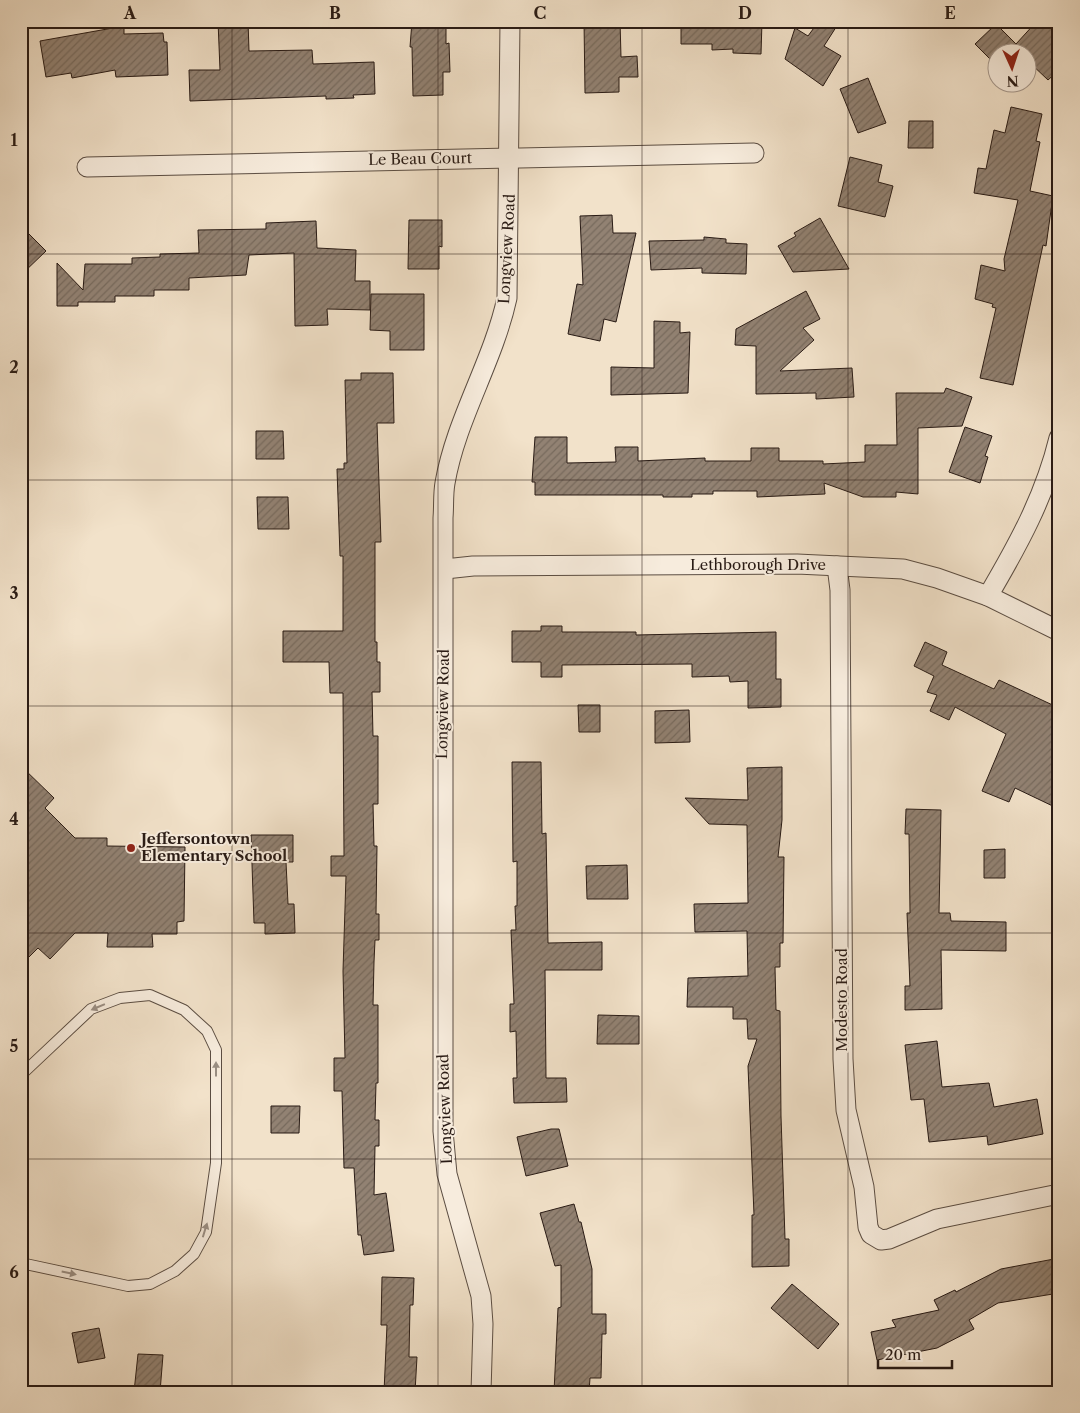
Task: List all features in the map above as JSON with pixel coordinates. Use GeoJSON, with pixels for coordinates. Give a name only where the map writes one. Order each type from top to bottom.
{"type":"FeatureCollection","features":[{"type":"Feature","properties":{"kind":"street","name":"Longview Road"},"geometry":{"type":"LineString","coordinates":[[481,1392],[483,1324],[481,1296],[447,1174],[443,1131],[441,944],[445,484],[452,452],[500,327],[507,298],[510,21]]}},
{"type":"Feature","properties":{"kind":"street","name":"Le Beau Court"},"geometry":{"type":"LineString","coordinates":[[87,166],[754,153]]}},
{"type":"Feature","properties":{"kind":"street"},"geometry":{"type":"LineString","coordinates":[[988,596],[1024,533],[1042,496],[1059,438]]}},
{"type":"Feature","properties":{"kind":"street","name":"Lethborough Drive"},"geometry":{"type":"LineString","coordinates":[[444,569],[483,566],[797,564],[903,569],[937,578],[988,596],[1059,631]]}},
{"type":"Feature","properties":{"kind":"street","name":"Modesto Road"},"geometry":{"type":"LineString","coordinates":[[837,566],[840,590],[842,1059],[846,1110],[864,1187],[868,1227],[871,1234],[881,1240],[889,1240],[937,1219],[1059,1194]]}},
{"type":"Feature","properties":{"kind":"lane"},"geometry":{"type":"LineString","coordinates":[[21,1075],[91,1010],[120,998],[150,995],[184,1010],[207,1031],[216,1050],[216,1163],[206,1232],[194,1254],[175,1271],[150,1284],[128,1286],[21,1263]]}},
{"type":"Feature","properties":{"kind":"building"},"geometry":{"type":"Polygon","coordinates":[[[218,21],[248,21],[249,51],[312,50],[313,64],[374,62],[375,94],[353,95],[354,98],[326,99],[326,96],[190,101],[189,70],[220,70],[218,21]]]}},
{"type":"Feature","properties":{"kind":"building"},"geometry":{"type":"Polygon","coordinates":[[[412,21],[446,21],[446,44],[449,43],[450,72],[443,72],[443,95],[413,96],[412,47],[410,47],[412,21]]]}},
{"type":"Feature","properties":{"kind":"building"},"geometry":{"type":"Polygon","coordinates":[[[584,21],[620,21],[621,57],[637,56],[638,77],[619,77],[619,92],[585,93],[584,21]]]}},
{"type":"Feature","properties":{"kind":"building"},"geometry":{"type":"Polygon","coordinates":[[[681,21],[762,21],[761,54],[733,53],[733,49],[712,50],[712,44],[681,44],[681,21]]]}},
{"type":"Feature","properties":{"kind":"building"},"geometry":{"type":"Polygon","coordinates":[[[819,21],[840,21],[824,46],[841,56],[823,86],[785,59],[795,28],[808,36],[819,21]]]}},
{"type":"Feature","properties":{"kind":"building"},"geometry":{"type":"Polygon","coordinates":[[[1037,21],[1059,21],[1059,70],[1048,80],[1038,70],[1038,42],[1018,42],[1037,21]]]}},
{"type":"Feature","properties":{"kind":"building"},"geometry":{"type":"Polygon","coordinates":[[[996,24],[1014,42],[988,42],[988,57],[975,44],[996,24]]]}},
{"type":"Feature","properties":{"kind":"building"},"geometry":{"type":"Polygon","coordinates":[[[124,26],[124,34],[163,33],[164,42],[167,42],[168,75],[116,77],[115,70],[72,78],[71,73],[46,77],[40,41],[124,26]]]}},
{"type":"Feature","properties":{"kind":"building"},"geometry":{"type":"Polygon","coordinates":[[[868,78],[886,123],[858,133],[840,89],[868,78]]]}},
{"type":"Feature","properties":{"kind":"building"},"geometry":{"type":"Polygon","coordinates":[[[1011,107],[1042,114],[1036,141],[1040,142],[1030,191],[1053,196],[1046,246],[1043,245],[1013,385],[980,378],[996,308],[992,307],[993,304],[975,299],[981,265],[1005,271],[1004,259],[1018,200],[974,193],[978,168],[986,169],[994,130],[1005,133],[1011,107]]]}},
{"type":"Feature","properties":{"kind":"building"},"geometry":{"type":"Polygon","coordinates":[[[909,121],[933,121],[933,148],[908,148],[909,121]]]}},
{"type":"Feature","properties":{"kind":"building"},"geometry":{"type":"Polygon","coordinates":[[[850,157],[882,165],[878,182],[893,186],[885,217],[838,206],[850,157]]]}},
{"type":"Feature","properties":{"kind":"building"},"geometry":{"type":"Polygon","coordinates":[[[612,215],[613,233],[636,233],[616,322],[604,319],[600,341],[568,334],[577,284],[583,285],[580,216],[612,215]]]}},
{"type":"Feature","properties":{"kind":"building"},"geometry":{"type":"Polygon","coordinates":[[[820,218],[849,269],[793,272],[778,246],[796,236],[794,233],[820,218]]]}},
{"type":"Feature","properties":{"kind":"building"},"geometry":{"type":"Polygon","coordinates":[[[409,220],[442,220],[442,247],[439,246],[439,269],[408,269],[409,220]]]}},
{"type":"Feature","properties":{"kind":"building"},"geometry":{"type":"Polygon","coordinates":[[[316,221],[317,248],[356,250],[355,281],[370,281],[370,310],[327,309],[328,325],[295,326],[294,253],[249,255],[246,275],[189,278],[189,290],[154,290],[154,296],[115,296],[115,302],[78,302],[78,306],[57,306],[57,263],[83,290],[85,264],[132,264],[132,258],[160,257],[160,254],[199,253],[198,230],[266,229],[266,223],[316,221]]]}},
{"type":"Feature","properties":{"kind":"building"},"geometry":{"type":"Polygon","coordinates":[[[21,226],[46,251],[21,275],[21,226]]]}},
{"type":"Feature","properties":{"kind":"building"},"geometry":{"type":"Polygon","coordinates":[[[704,237],[726,239],[726,243],[747,244],[746,274],[702,273],[702,268],[651,270],[649,241],[704,240],[704,237]]]}},
{"type":"Feature","properties":{"kind":"building"},"geometry":{"type":"Polygon","coordinates":[[[806,291],[820,319],[803,328],[814,340],[780,371],[852,368],[854,397],[816,399],[816,393],[756,394],[756,346],[735,345],[736,329],[806,291]]]}},
{"type":"Feature","properties":{"kind":"building"},"geometry":{"type":"Polygon","coordinates":[[[371,294],[424,294],[424,350],[390,350],[390,331],[370,330],[371,294]]]}},
{"type":"Feature","properties":{"kind":"building"},"geometry":{"type":"Polygon","coordinates":[[[654,321],[680,322],[680,333],[690,332],[688,393],[611,395],[611,367],[654,368],[654,321]]]}},
{"type":"Feature","properties":{"kind":"building"},"geometry":{"type":"Polygon","coordinates":[[[361,373],[393,373],[394,423],[377,423],[381,542],[375,542],[375,642],[377,642],[377,662],[380,662],[380,692],[372,692],[373,736],[378,736],[378,804],[373,804],[374,846],[377,846],[376,914],[379,914],[379,940],[375,940],[373,1005],[378,1005],[378,1083],[376,1083],[375,1120],[379,1120],[379,1146],[375,1146],[374,1195],[386,1193],[394,1251],[364,1255],[361,1235],[358,1235],[354,1168],[344,1168],[342,1091],[334,1091],[334,1058],[345,1058],[343,971],[346,876],[331,876],[331,856],[344,856],[343,693],[330,693],[329,662],[283,662],[283,631],[343,631],[343,556],[340,556],[337,469],[344,469],[344,463],[347,463],[345,380],[361,380],[361,373]]]}},
{"type":"Feature","properties":{"kind":"building"},"geometry":{"type":"Polygon","coordinates":[[[946,388],[972,397],[962,426],[918,428],[918,494],[896,492],[896,497],[863,497],[824,483],[825,494],[757,497],[757,491],[713,491],[713,494],[692,494],[692,497],[663,497],[663,495],[535,495],[535,482],[532,482],[535,437],[567,437],[567,463],[616,462],[615,447],[638,447],[638,461],[705,458],[705,461],[751,461],[751,448],[779,448],[779,461],[823,461],[823,464],[865,462],[865,445],[897,445],[896,393],[944,393],[946,388]]]}},
{"type":"Feature","properties":{"kind":"building"},"geometry":{"type":"Polygon","coordinates":[[[965,427],[992,436],[985,456],[988,457],[980,483],[949,472],[965,427]]]}},
{"type":"Feature","properties":{"kind":"building"},"geometry":{"type":"Polygon","coordinates":[[[256,431],[283,431],[284,459],[256,459],[256,431]]]}},
{"type":"Feature","properties":{"kind":"building"},"geometry":{"type":"Polygon","coordinates":[[[257,497],[288,497],[289,529],[258,529],[257,497]]]}},
{"type":"Feature","properties":{"kind":"building"},"geometry":{"type":"Polygon","coordinates":[[[541,626],[562,626],[562,632],[636,632],[636,635],[776,632],[776,679],[781,679],[781,707],[748,708],[748,681],[730,682],[729,676],[692,677],[692,664],[562,665],[562,677],[541,677],[541,662],[512,662],[512,631],[541,631],[541,626]]]}},
{"type":"Feature","properties":{"kind":"building"},"geometry":{"type":"Polygon","coordinates":[[[925,642],[947,652],[942,665],[994,689],[999,680],[1059,708],[1059,809],[1015,788],[1009,802],[982,791],[1006,734],[955,707],[949,720],[930,711],[937,695],[927,692],[934,676],[914,666],[925,642]]]}},
{"type":"Feature","properties":{"kind":"building"},"geometry":{"type":"Polygon","coordinates":[[[578,705],[600,705],[600,732],[579,732],[578,705]]]}},
{"type":"Feature","properties":{"kind":"building"},"geometry":{"type":"Polygon","coordinates":[[[689,710],[690,742],[655,743],[655,711],[689,710]]]}},
{"type":"Feature","properties":{"kind":"building"},"geometry":{"type":"Polygon","coordinates":[[[512,762],[541,762],[542,834],[546,833],[548,943],[602,942],[602,970],[545,970],[546,1078],[566,1078],[567,1102],[514,1103],[513,1078],[517,1078],[516,1031],[510,1032],[510,1004],[514,1004],[511,930],[516,930],[517,861],[513,862],[512,762]]]}},
{"type":"Feature","properties":{"kind":"building"},"geometry":{"type":"Polygon","coordinates":[[[21,766],[54,798],[45,808],[75,838],[107,838],[107,846],[185,847],[184,921],[177,922],[177,934],[152,934],[153,947],[107,947],[108,933],[75,933],[50,959],[38,948],[21,965],[21,766]]]}},
{"type":"Feature","properties":{"kind":"building"},"geometry":{"type":"Polygon","coordinates":[[[782,767],[782,820],[778,857],[784,857],[783,943],[780,943],[780,967],[775,967],[776,1010],[780,1011],[785,1239],[789,1239],[789,1266],[752,1267],[752,1215],[754,1215],[748,1066],[757,1039],[748,1039],[747,1019],[733,1019],[733,1007],[687,1007],[688,978],[748,976],[747,931],[695,932],[694,904],[748,903],[747,825],[709,824],[685,798],[748,800],[747,768],[782,767]]]}},
{"type":"Feature","properties":{"kind":"building"},"geometry":{"type":"Polygon","coordinates":[[[906,809],[941,810],[939,913],[950,913],[951,921],[1006,922],[1006,951],[941,950],[942,1009],[905,1010],[905,986],[910,986],[907,913],[910,913],[909,834],[905,834],[906,809]]]}},
{"type":"Feature","properties":{"kind":"building"},"geometry":{"type":"Polygon","coordinates":[[[251,835],[293,835],[293,862],[286,862],[288,904],[294,904],[295,933],[265,934],[265,923],[254,923],[251,835]]]}},
{"type":"Feature","properties":{"kind":"building"},"geometry":{"type":"Polygon","coordinates":[[[1005,849],[1005,878],[984,878],[984,850],[1005,849]]]}},
{"type":"Feature","properties":{"kind":"building"},"geometry":{"type":"Polygon","coordinates":[[[627,865],[628,899],[587,899],[586,866],[627,865]]]}},
{"type":"Feature","properties":{"kind":"building"},"geometry":{"type":"Polygon","coordinates":[[[598,1015],[639,1016],[639,1044],[597,1044],[598,1015]]]}},
{"type":"Feature","properties":{"kind":"building"},"geometry":{"type":"Polygon","coordinates":[[[937,1041],[942,1087],[989,1083],[994,1107],[1037,1099],[1043,1134],[988,1145],[987,1136],[929,1142],[924,1099],[911,1100],[905,1045],[937,1041]]]}},
{"type":"Feature","properties":{"kind":"building"},"geometry":{"type":"Polygon","coordinates":[[[271,1106],[300,1106],[299,1133],[271,1133],[271,1106]]]}},
{"type":"Feature","properties":{"kind":"building"},"geometry":{"type":"Polygon","coordinates":[[[559,1129],[568,1166],[526,1176],[517,1137],[559,1129]]]}},
{"type":"Feature","properties":{"kind":"building"},"geometry":{"type":"Polygon","coordinates":[[[574,1204],[579,1222],[581,1222],[592,1269],[592,1314],[606,1314],[606,1334],[602,1334],[601,1378],[590,1378],[589,1392],[554,1392],[558,1308],[561,1307],[561,1265],[555,1266],[540,1213],[574,1204]]]}},
{"type":"Feature","properties":{"kind":"building"},"geometry":{"type":"Polygon","coordinates":[[[1054,1259],[1059,1293],[998,1303],[969,1320],[974,1329],[937,1348],[877,1360],[871,1332],[896,1327],[892,1320],[939,1310],[934,1300],[955,1290],[956,1292],[1001,1269],[1054,1259]]]}},
{"type":"Feature","properties":{"kind":"building"},"geometry":{"type":"Polygon","coordinates":[[[382,1277],[414,1278],[413,1305],[410,1305],[409,1357],[417,1357],[415,1392],[384,1392],[387,1325],[381,1325],[382,1277]]]}},
{"type":"Feature","properties":{"kind":"building"},"geometry":{"type":"Polygon","coordinates":[[[792,1284],[839,1324],[818,1349],[771,1308],[792,1284]]]}},
{"type":"Feature","properties":{"kind":"building"},"geometry":{"type":"Polygon","coordinates":[[[99,1328],[105,1358],[78,1363],[72,1333],[99,1328]]]}},
{"type":"Feature","properties":{"kind":"building"},"geometry":{"type":"Polygon","coordinates":[[[138,1354],[163,1355],[160,1392],[134,1392],[138,1354]]]}},
{"type":"Feature","properties":{"kind":"place","name":"Jeffersontown Elementary School"},"geometry":{"type":"Point","coordinates":[131,848]}}]}
